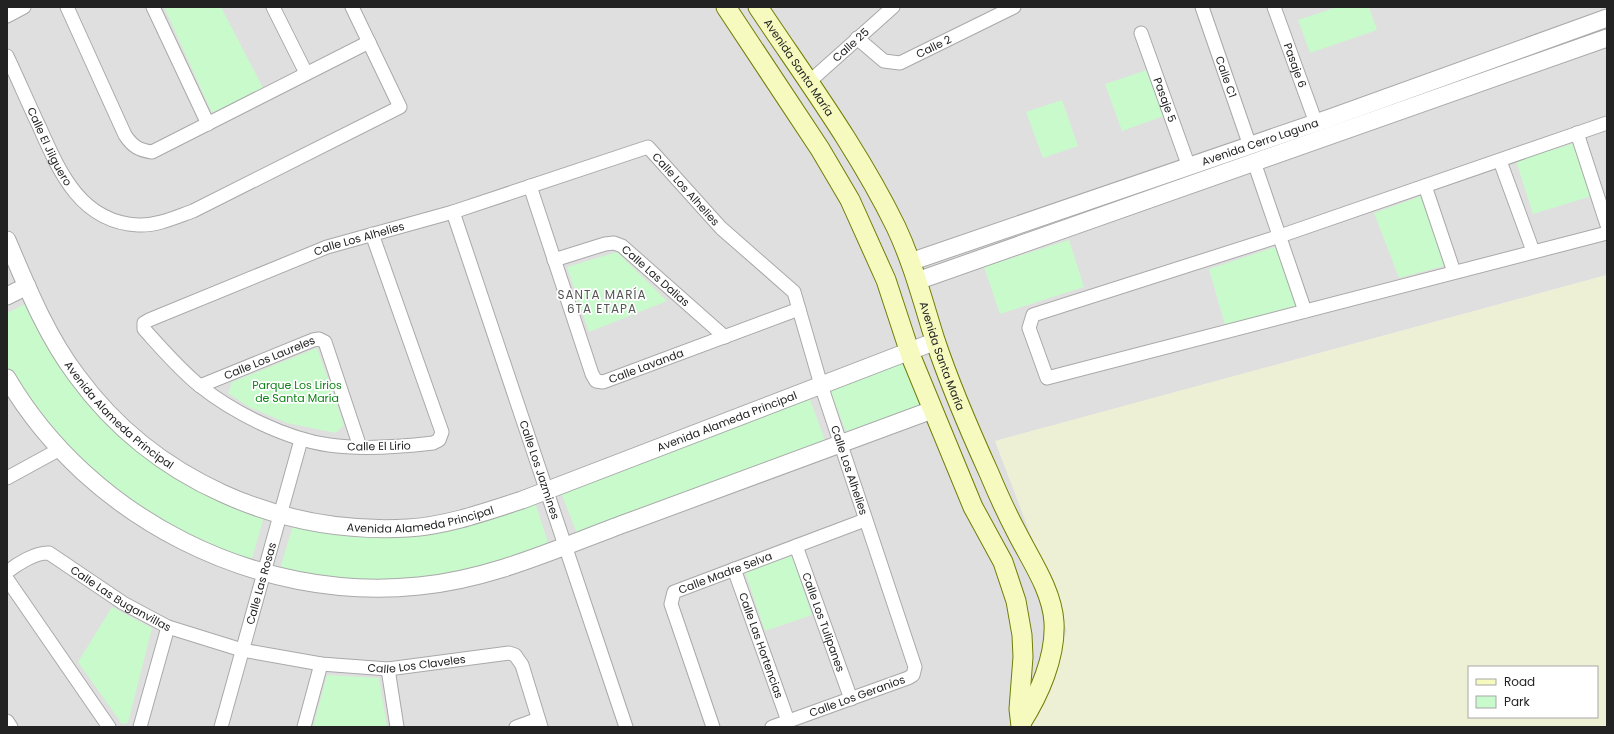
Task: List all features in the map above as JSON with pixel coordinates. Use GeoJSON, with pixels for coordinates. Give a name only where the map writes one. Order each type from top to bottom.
{"type":"FeatureCollection","features":[{"type":"Feature","properties":{"kind":"main road","name":"Avenida Santa María"},"geometry":{"type":"LineString","coordinates":[[726,7],[820,149],[850,200],[886,280],[909,351],[932,410],[973,507],[1003,562],[1011,582],[1022,635],[1023,657],[1019,709],[1021,725]]}},
{"type":"Feature","properties":{"kind":"main road","name":"Avenida Santa María"},"geometry":{"type":"LineString","coordinates":[[763,9],[844,134],[896,227],[917,281],[936,341],[966,420],[1016,530],[1036,567],[1052,609],[1054,635],[1049,657],[1038,692],[1021,725]]}},
{"type":"Feature","properties":{"kind":"street"},"geometry":{"type":"LineString","coordinates":[[7,16],[24,7]]}},
{"type":"Feature","properties":{"kind":"street"},"geometry":{"type":"LineString","coordinates":[[67,7],[125,135],[131,144],[140,150],[152,152],[369,42],[352,7]]}},
{"type":"Feature","properties":{"kind":"street"},"geometry":{"type":"LineString","coordinates":[[154,7],[208,124]]}},
{"type":"Feature","properties":{"kind":"street"},"geometry":{"type":"LineString","coordinates":[[273,7],[306,74]]}},
{"type":"Feature","properties":{"kind":"street","name":"Calle 25"},"geometry":{"type":"LineString","coordinates":[[809,82],[893,7]]}},
{"type":"Feature","properties":{"kind":"street","name":"Calle 2"},"geometry":{"type":"LineString","coordinates":[[857,38],[884,62],[900,63],[1014,7]]}},
{"type":"Feature","properties":{"kind":"street","name":"Calle C1"},"geometry":{"type":"LineString","coordinates":[[1202,7],[1305,311]]}},
{"type":"Feature","properties":{"kind":"street","name":"Pasaje 6"},"geometry":{"type":"LineString","coordinates":[[1274,7],[1316,123]]}},
{"type":"Feature","properties":{"kind":"street","name":"Avenida Cerro Laguna"},"geometry":{"type":"LineString","coordinates":[[910,262],[1189,167],[1252,154],[1316,123],[1607,18]]}},
{"type":"Feature","properties":{"kind":"street","name":"Pasaje 5"},"geometry":{"type":"LineString","coordinates":[[1141,33],[1189,167]]}},
{"type":"Feature","properties":{"kind":"street"},"geometry":{"type":"LineString","coordinates":[[917,281],[1252,154],[1607,38]]}},
{"type":"Feature","properties":{"kind":"street","name":"Calle El Jilguero"},"geometry":{"type":"LineString","coordinates":[[7,56],[61,174],[75,193],[92,208],[113,220],[138,225],[164,222],[193,211],[400,107],[369,42]]}},
{"type":"Feature","properties":{"kind":"street"},"geometry":{"type":"LineString","coordinates":[[1607,123],[1280,236],[1033,315],[1029,328],[1047,378],[1607,233]]}},
{"type":"Feature","properties":{"kind":"street"},"geometry":{"type":"LineString","coordinates":[[1577,133],[1607,225]]}},
{"type":"Feature","properties":{"kind":"street","name":"Calle Los Alhelies"},"geometry":{"type":"LineString","coordinates":[[144,323],[327,247],[453,212],[648,147],[721,228],[794,292],[821,385],[915,667]]}},
{"type":"Feature","properties":{"kind":"street"},"geometry":{"type":"LineString","coordinates":[[1500,161],[1533,251]]}},
{"type":"Feature","properties":{"kind":"street","name":"Calle Lavanda"},"geometry":{"type":"LineString","coordinates":[[530,186],[592,374],[596,381],[603,382],[799,309]]}},
{"type":"Feature","properties":{"kind":"street"},"geometry":{"type":"LineString","coordinates":[[1425,186],[1454,272]]}},
{"type":"Feature","properties":{"kind":"street","name":"Calle Los Jazmines"},"geometry":{"type":"LineString","coordinates":[[453,212],[626,727]]}},
{"type":"Feature","properties":{"kind":"street","name":"Calle El Lirio"},"geometry":{"type":"LineString","coordinates":[[144,323],[144,329],[200,386],[242,412],[301,440],[330,446],[360,447],[433,443],[439,440],[442,432],[372,234]]}},
{"type":"Feature","properties":{"kind":"street","name":"Avenida Alameda Principal"},"geometry":{"type":"LineString","coordinates":[[7,240],[26,286],[50,335],[77,376],[113,420],[183,474],[217,492],[304,521],[355,527],[408,528],[470,517],[547,490],[936,341]]}},
{"type":"Feature","properties":{"kind":"street","name":"Calle Las Dalias"},"geometry":{"type":"LineString","coordinates":[[554,260],[605,244],[614,243],[622,246],[725,337]]}},
{"type":"Feature","properties":{"kind":"street"},"geometry":{"type":"LineString","coordinates":[[7,296],[26,286]]}},
{"type":"Feature","properties":{"kind":"street","name":"Calle Los Laureles"},"geometry":{"type":"LineString","coordinates":[[200,386],[313,340],[319,339],[325,342],[360,447]]}},
{"type":"Feature","properties":{"kind":"street"},"geometry":{"type":"LineString","coordinates":[[7,378],[46,434],[86,476],[122,504],[162,531],[224,560],[308,582],[362,589],[419,586],[468,578],[522,564],[566,546],[932,410]]}},
{"type":"Feature","properties":{"kind":"street","name":"Calle Las Rosas"},"geometry":{"type":"LineString","coordinates":[[220,727],[301,440]]}},
{"type":"Feature","properties":{"kind":"street"},"geometry":{"type":"LineString","coordinates":[[7,478],[60,449]]}},
{"type":"Feature","properties":{"kind":"street","name":"Calle Madre Selva"},"geometry":{"type":"LineString","coordinates":[[713,727],[671,604],[671,599],[674,592],[865,520]]}},
{"type":"Feature","properties":{"kind":"street","name":"Calle Los Tulipanes"},"geometry":{"type":"LineString","coordinates":[[796,546],[851,698]]}},
{"type":"Feature","properties":{"kind":"street","name":"Calle Las Buganvillas"},"geometry":{"type":"LineString","coordinates":[[7,572],[42,553],[49,553],[124,603],[168,627],[242,650]]}},
{"type":"Feature","properties":{"kind":"street","name":"Calle Las Hortencias"},"geometry":{"type":"LineString","coordinates":[[734,569],[788,721]]}},
{"type":"Feature","properties":{"kind":"street"},"geometry":{"type":"LineString","coordinates":[[7,579],[109,727]]}},
{"type":"Feature","properties":{"kind":"street"},"geometry":{"type":"LineString","coordinates":[[140,727],[168,627]]}},
{"type":"Feature","properties":{"kind":"street","name":"Calle Los Claveles"},"geometry":{"type":"LineString","coordinates":[[242,650],[321,664],[388,668],[509,653],[515,655],[522,666],[540,723]]}},
{"type":"Feature","properties":{"kind":"street"},"geometry":{"type":"LineString","coordinates":[[304,727],[321,664]]}},
{"type":"Feature","properties":{"kind":"street","name":"Calle Los Geranios"},"geometry":{"type":"LineString","coordinates":[[772,727],[908,678],[913,675],[915,667]]}},
{"type":"Feature","properties":{"kind":"street"},"geometry":{"type":"LineString","coordinates":[[388,668],[398,727]]}},
{"type":"Feature","properties":{"kind":"street"},"geometry":{"type":"LineString","coordinates":[[7,721],[11,727]]}},
{"type":"Feature","properties":{"kind":"street"},"geometry":{"type":"LineString","coordinates":[[516,727],[540,723]]}},
{"type":"Feature","properties":{"kind":"shaded area"},"geometry":{"type":"Polygon","coordinates":[[[7,7],[1607,7],[1607,275],[996,441],[1067,631],[1029,726],[1027,727],[7,727],[7,7]]]}},
{"type":"Feature","properties":{"kind":"green space"},"geometry":{"type":"Polygon","coordinates":[[[164,7],[221,7],[263,88],[212,113],[164,7]]]}},
{"type":"Feature","properties":{"kind":"green space"},"geometry":{"type":"Polygon","coordinates":[[[1337,7],[1369,7],[1377,30],[1310,53],[1298,20],[1337,7]]]}},
{"type":"Feature","properties":{"kind":"green space"},"geometry":{"type":"Polygon","coordinates":[[[1147,70],[1164,116],[1122,131],[1105,84],[1147,70]]]}},
{"type":"Feature","properties":{"kind":"green space"},"geometry":{"type":"Polygon","coordinates":[[[1062,100],[1078,146],[1043,158],[1026,112],[1062,100]]]}},
{"type":"Feature","properties":{"kind":"green space"},"geometry":{"type":"Polygon","coordinates":[[[1575,143],[1592,196],[1533,214],[1516,161],[1575,143]]]}},
{"type":"Feature","properties":{"kind":"green space"},"geometry":{"type":"Polygon","coordinates":[[[1424,195],[1447,265],[1399,278],[1374,213],[1424,195]]]}},
{"type":"Feature","properties":{"kind":"green space"},"geometry":{"type":"Polygon","coordinates":[[[1069,240],[1084,287],[1000,314],[984,267],[1069,240]]]}},
{"type":"Feature","properties":{"kind":"green space"},"geometry":{"type":"Polygon","coordinates":[[[1278,246],[1298,305],[1225,325],[1209,269],[1278,246]]]}},
{"type":"Feature","properties":{"kind":"green space"},"geometry":{"type":"Polygon","coordinates":[[[617,252],[667,301],[589,332],[567,267],[617,252]]]}},
{"type":"Feature","properties":{"kind":"green space"},"geometry":{"type":"Polygon","coordinates":[[[1607,275],[1607,727],[1027,727],[1029,726],[1067,631],[995,441],[1607,275]]]}},
{"type":"Feature","properties":{"kind":"green space"},"geometry":{"type":"Polygon","coordinates":[[[27,303],[159,466],[195,488],[234,506],[264,517],[251,562],[219,553],[125,500],[60,440],[24,394],[7,367],[7,313],[27,303]]]}},
{"type":"Feature","properties":{"kind":"green space","name":"Parque Los Lirios de Santa María"},"geometry":{"type":"Polygon","coordinates":[[[317,348],[344,425],[336,433],[287,423],[249,407],[228,393],[232,382],[317,348]]]}},
{"type":"Feature","properties":{"kind":"green space"},"geometry":{"type":"Polygon","coordinates":[[[907,360],[924,406],[847,434],[829,388],[907,360]]]}},
{"type":"Feature","properties":{"kind":"green space"},"geometry":{"type":"Polygon","coordinates":[[[809,397],[826,443],[578,536],[560,490],[809,397]]]}},
{"type":"Feature","properties":{"kind":"green space"},"geometry":{"type":"Polygon","coordinates":[[[535,502],[549,546],[465,572],[419,579],[372,580],[326,577],[280,569],[293,525],[354,534],[535,502]]]}},
{"type":"Feature","properties":{"kind":"green space"},"geometry":{"type":"Polygon","coordinates":[[[792,556],[812,615],[765,631],[745,572],[792,556]]]}},
{"type":"Feature","properties":{"kind":"green space"},"geometry":{"type":"Polygon","coordinates":[[[112,607],[152,628],[128,723],[122,724],[78,662],[112,607]]]}},
{"type":"Feature","properties":{"kind":"green space"},"geometry":{"type":"Polygon","coordinates":[[[327,675],[379,678],[387,727],[313,727],[327,675]]]}},
{"type":"Feature","properties":{"kind":"district","name":"SANTA MARÍA 6TA ETAPA"},"geometry":{"type":"Point","coordinates":[602,301]}}]}
